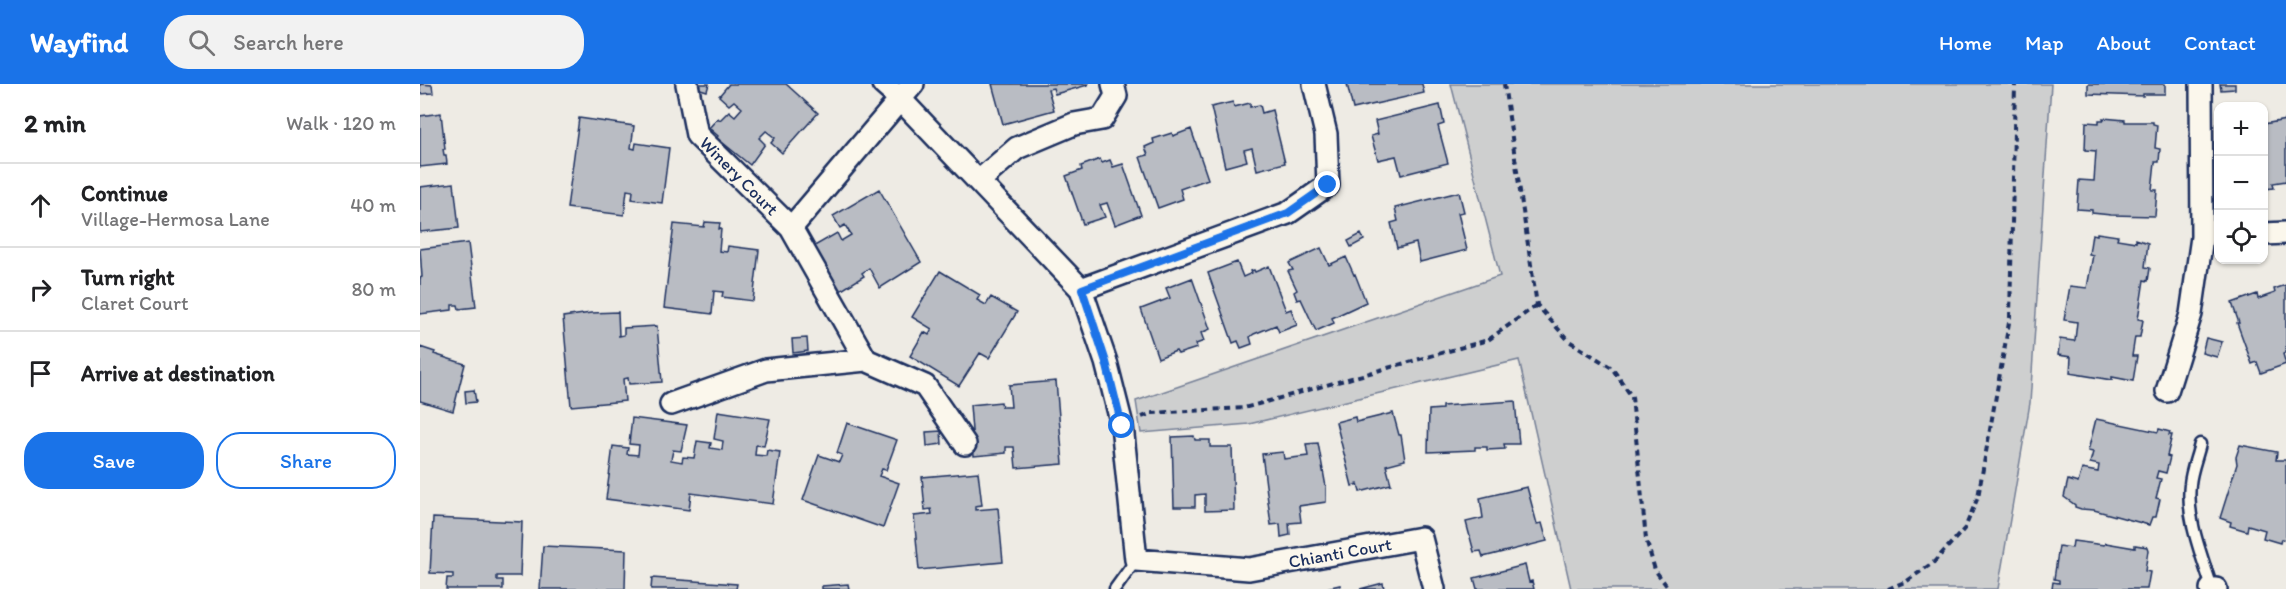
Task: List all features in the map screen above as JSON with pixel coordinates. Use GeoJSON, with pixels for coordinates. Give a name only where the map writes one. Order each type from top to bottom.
{"type":"FeatureCollection","features":[{"type":"Feature","properties":{"kind":"street","name":"Winery Court"},"geometry":{"type":"LineString","coordinates":[[687,84],[697,135],[791,228],[866,360]]}},
{"type":"Feature","properties":{"kind":"street"},"geometry":{"type":"LineString","coordinates":[[883,84],[907,92],[979,181],[1082,289],[1106,362],[1122,426],[1136,560]]}},
{"type":"Feature","properties":{"kind":"street"},"geometry":{"type":"LineString","coordinates":[[979,181],[1017,148],[1074,124],[1102,119],[1116,96],[1113,84]]}},
{"type":"Feature","properties":{"kind":"street"},"geometry":{"type":"LineString","coordinates":[[1082,289],[1288,213],[1328,185],[1326,134],[1314,84]]}},
{"type":"Feature","properties":{"kind":"street"},"geometry":{"type":"LineString","coordinates":[[2167,391],[2191,314],[2210,236],[2201,84]]}},
{"type":"Feature","properties":{"kind":"street","name":"Winery Court"},"geometry":{"type":"LineString","coordinates":[[791,228],[907,92]]}},
{"type":"Feature","properties":{"kind":"street"},"geometry":{"type":"LineString","coordinates":[[2268,234],[2286,233]]}},
{"type":"Feature","properties":{"kind":"street"},"geometry":{"type":"LineString","coordinates":[[671,404],[766,370],[866,360],[925,386],[965,444]]}},
{"type":"Feature","properties":{"kind":"street","name":"Chianti Court"},"geometry":{"type":"LineString","coordinates":[[1136,560],[1250,568],[1421,538],[1434,589]]}},
{"type":"Feature","properties":{"kind":"lane"},"geometry":{"type":"LineString","coordinates":[[2200,444],[2190,484],[2191,511],[2213,589]]}},
{"type":"Feature","properties":{"kind":"lane"},"geometry":{"type":"LineString","coordinates":[[1115,589],[1136,560]]}},
{"type":"Feature","properties":{"kind":"path"},"geometry":{"type":"LineString","coordinates":[[1504,84],[1537,305],[1569,341],[1612,368],[1632,398],[1647,539],[1655,570],[1669,589]]}},
{"type":"Feature","properties":{"kind":"path"},"geometry":{"type":"LineString","coordinates":[[1888,589],[1907,581],[1934,562],[1965,528],[1978,497],[2010,317],[2015,84]]}},
{"type":"Feature","properties":{"kind":"path"},"geometry":{"type":"LineString","coordinates":[[1122,426],[1152,413],[1244,408],[1488,340],[1537,305]]}},
{"type":"Feature","properties":{"kind":"shaded area"},"geometry":{"type":"Polygon","coordinates":[[[1451,84],[2051,84],[2030,403],[1998,589],[1571,589],[1519,360],[1249,424],[1141,433],[1136,401],[1500,276],[1451,84]]]}},
{"type":"Feature","properties":{"kind":"building"},"geometry":{"type":"Polygon","coordinates":[[[420,84],[432,85],[433,93],[420,94],[420,84]]]}},
{"type":"Feature","properties":{"kind":"building"},"geometry":{"type":"Polygon","coordinates":[[[695,84],[709,84],[707,91],[694,87],[695,84]]]}},
{"type":"Feature","properties":{"kind":"building"},"geometry":{"type":"Polygon","coordinates":[[[729,84],[786,84],[818,113],[782,153],[771,143],[775,138],[766,131],[759,138],[765,144],[750,165],[717,138],[718,136],[709,128],[729,111],[735,116],[742,108],[734,101],[729,105],[719,96],[729,84]]]}},
{"type":"Feature","properties":{"kind":"building"},"geometry":{"type":"Polygon","coordinates":[[[992,84],[1088,85],[1055,94],[1053,88],[1048,89],[1054,110],[1003,124],[992,84]]]}},
{"type":"Feature","properties":{"kind":"building"},"geometry":{"type":"Polygon","coordinates":[[[1347,84],[1422,84],[1424,93],[1353,109],[1347,84]]]}},
{"type":"Feature","properties":{"kind":"building"},"geometry":{"type":"Polygon","coordinates":[[[2088,84],[2165,84],[2165,94],[2143,94],[2143,96],[2088,94],[2088,84]]]}},
{"type":"Feature","properties":{"kind":"building"},"geometry":{"type":"Polygon","coordinates":[[[2220,84],[2235,84],[2235,89],[2221,90],[2220,84]]]}},
{"type":"Feature","properties":{"kind":"building"},"geometry":{"type":"Polygon","coordinates":[[[1233,102],[1234,107],[1250,103],[1250,107],[1260,105],[1262,113],[1272,110],[1285,163],[1257,170],[1252,148],[1244,150],[1247,161],[1225,167],[1211,107],[1233,102]]]}},
{"type":"Feature","properties":{"kind":"building"},"geometry":{"type":"Polygon","coordinates":[[[1440,105],[1444,124],[1438,126],[1448,163],[1401,175],[1396,156],[1378,160],[1371,136],[1378,134],[1375,121],[1440,105]]]}},
{"type":"Feature","properties":{"kind":"building"},"geometry":{"type":"Polygon","coordinates":[[[441,113],[445,149],[443,149],[447,164],[420,167],[420,116],[441,113]]]}},
{"type":"Feature","properties":{"kind":"building"},"geometry":{"type":"Polygon","coordinates":[[[579,118],[634,126],[631,148],[635,149],[636,143],[669,148],[662,203],[632,199],[633,191],[627,190],[624,215],[567,208],[579,118]]]}},
{"type":"Feature","properties":{"kind":"building"},"geometry":{"type":"Polygon","coordinates":[[[2103,118],[2125,120],[2125,122],[2153,122],[2157,125],[2155,148],[2160,149],[2159,162],[2155,162],[2152,190],[2157,190],[2155,216],[2111,215],[2077,209],[2079,180],[2094,181],[2096,151],[2085,150],[2086,122],[2099,123],[2099,120],[2104,120],[2103,118]]]}},
{"type":"Feature","properties":{"kind":"building"},"geometry":{"type":"Polygon","coordinates":[[[2286,120],[2286,181],[2273,183],[2274,188],[2268,189],[2268,156],[2268,123],[2286,120]]]}},
{"type":"Feature","properties":{"kind":"building"},"geometry":{"type":"Polygon","coordinates":[[[1191,129],[1208,179],[1180,189],[1183,199],[1158,208],[1140,157],[1148,155],[1145,147],[1154,143],[1153,139],[1172,133],[1173,136],[1191,129]]]}},
{"type":"Feature","properties":{"kind":"building"},"geometry":{"type":"Polygon","coordinates":[[[1100,159],[1102,163],[1110,160],[1113,167],[1123,164],[1141,215],[1115,225],[1107,203],[1100,205],[1105,217],[1083,224],[1066,176],[1082,170],[1081,166],[1100,159]]]}},
{"type":"Feature","properties":{"kind":"building"},"geometry":{"type":"Polygon","coordinates":[[[454,183],[459,228],[420,232],[420,187],[454,183]]]}},
{"type":"Feature","properties":{"kind":"building"},"geometry":{"type":"Polygon","coordinates":[[[879,189],[921,262],[880,288],[869,268],[862,273],[864,276],[837,293],[811,248],[837,233],[841,241],[851,235],[845,225],[840,228],[833,216],[879,189]]]}},
{"type":"Feature","properties":{"kind":"building"},"geometry":{"type":"Polygon","coordinates":[[[1459,192],[1464,212],[1458,213],[1467,250],[1420,262],[1416,243],[1397,248],[1391,223],[1398,221],[1395,208],[1459,192]]]}},
{"type":"Feature","properties":{"kind":"building"},"geometry":{"type":"Polygon","coordinates":[[[705,222],[720,223],[719,251],[727,252],[728,246],[759,250],[753,301],[722,297],[723,292],[714,291],[712,314],[664,308],[674,224],[704,227],[705,222]]]}},
{"type":"Feature","properties":{"kind":"building"},"geometry":{"type":"Polygon","coordinates":[[[2097,233],[2118,236],[2117,239],[2136,242],[2136,239],[2148,243],[2145,267],[2150,268],[2148,281],[2144,280],[2138,319],[2143,320],[2140,337],[2135,337],[2132,356],[2137,356],[2133,381],[2070,373],[2071,357],[2058,355],[2060,339],[2075,340],[2077,322],[2064,320],[2070,286],[2087,288],[2093,255],[2089,254],[2092,234],[2097,235],[2097,233]]]}},
{"type":"Feature","properties":{"kind":"building"},"geometry":{"type":"Polygon","coordinates":[[[1361,234],[1364,240],[1351,247],[1348,241],[1361,234]]]}},
{"type":"Feature","properties":{"kind":"building"},"geometry":{"type":"Polygon","coordinates":[[[468,243],[476,307],[459,309],[458,305],[452,305],[452,310],[420,314],[420,278],[422,277],[420,249],[468,243]]]}},
{"type":"Feature","properties":{"kind":"building"},"geometry":{"type":"Polygon","coordinates":[[[1321,248],[1329,265],[1346,257],[1366,302],[1332,318],[1334,323],[1316,331],[1301,299],[1297,300],[1294,292],[1297,290],[1288,271],[1293,270],[1289,263],[1321,248]]]}},
{"type":"Feature","properties":{"kind":"building"},"geometry":{"type":"Polygon","coordinates":[[[1237,262],[1243,277],[1252,273],[1251,271],[1255,272],[1269,266],[1286,311],[1291,309],[1297,325],[1279,332],[1276,325],[1254,334],[1250,337],[1252,344],[1241,348],[1238,341],[1233,343],[1208,273],[1237,262]]]}},
{"type":"Feature","properties":{"kind":"building"},"geometry":{"type":"Polygon","coordinates":[[[940,271],[980,295],[977,300],[986,305],[991,297],[1017,312],[989,358],[980,353],[959,386],[910,356],[924,332],[929,335],[932,329],[912,317],[940,271]]]}},
{"type":"Feature","properties":{"kind":"building"},"geometry":{"type":"Polygon","coordinates":[[[1192,278],[1210,329],[1201,333],[1204,341],[1196,344],[1197,348],[1178,354],[1176,351],[1158,358],[1141,309],[1170,298],[1166,288],[1192,278]]]}},
{"type":"Feature","properties":{"kind":"building"},"geometry":{"type":"Polygon","coordinates":[[[2286,285],[2286,352],[2283,354],[2286,364],[2261,373],[2257,362],[2252,364],[2232,303],[2257,294],[2258,299],[2275,293],[2274,289],[2286,285]]]}},
{"type":"Feature","properties":{"kind":"building"},"geometry":{"type":"Polygon","coordinates":[[[618,312],[619,336],[624,335],[624,328],[657,326],[662,382],[629,384],[628,378],[623,379],[625,401],[571,406],[563,317],[618,312]]]}},
{"type":"Feature","properties":{"kind":"building"},"geometry":{"type":"Polygon","coordinates":[[[807,338],[808,351],[793,353],[792,339],[807,338]]]}},
{"type":"Feature","properties":{"kind":"building"},"geometry":{"type":"Polygon","coordinates":[[[2206,338],[2222,342],[2217,357],[2202,353],[2206,338]]]}},
{"type":"Feature","properties":{"kind":"building"},"geometry":{"type":"Polygon","coordinates":[[[420,347],[465,364],[453,411],[420,401],[420,347]]]}},
{"type":"Feature","properties":{"kind":"building"},"geometry":{"type":"Polygon","coordinates":[[[1056,381],[1063,464],[1016,468],[1014,447],[1006,447],[1006,453],[974,456],[970,405],[1001,402],[1002,407],[1011,407],[1009,385],[1056,381]]]}},
{"type":"Feature","properties":{"kind":"building"},"geometry":{"type":"Polygon","coordinates":[[[474,390],[476,402],[466,403],[465,391],[474,390]]]}},
{"type":"Feature","properties":{"kind":"building"},"geometry":{"type":"Polygon","coordinates":[[[1515,401],[1519,444],[1504,444],[1505,449],[1487,450],[1487,447],[1475,447],[1475,450],[1428,452],[1429,410],[1442,409],[1442,406],[1515,401]]]}},
{"type":"Feature","properties":{"kind":"building"},"geometry":{"type":"Polygon","coordinates":[[[718,411],[770,419],[764,446],[756,445],[755,455],[766,456],[767,450],[780,452],[773,504],[691,493],[689,510],[606,499],[613,446],[628,448],[627,454],[638,455],[639,445],[629,444],[632,418],[687,425],[681,451],[673,450],[671,460],[682,462],[683,457],[694,458],[697,441],[711,443],[710,448],[722,450],[723,441],[714,439],[718,411]]]}},
{"type":"Feature","properties":{"kind":"building"},"geometry":{"type":"Polygon","coordinates":[[[1393,413],[1399,435],[1401,435],[1405,460],[1386,465],[1391,484],[1360,492],[1358,484],[1352,486],[1336,422],[1355,417],[1356,422],[1393,413]]]}},
{"type":"Feature","properties":{"kind":"building"},"geometry":{"type":"Polygon","coordinates":[[[2096,419],[2158,432],[2159,429],[2170,432],[2169,435],[2172,435],[2166,473],[2158,471],[2156,478],[2161,479],[2156,498],[2160,499],[2156,517],[2152,517],[2149,525],[2094,510],[2081,509],[2075,507],[2064,497],[2068,480],[2078,483],[2082,469],[2098,472],[2099,465],[2090,463],[2093,452],[2088,451],[2096,419]]]}},
{"type":"Feature","properties":{"kind":"building"},"geometry":{"type":"Polygon","coordinates":[[[847,423],[897,440],[886,470],[882,469],[879,476],[899,483],[883,528],[803,500],[819,455],[839,462],[842,455],[837,453],[847,423]]]}},
{"type":"Feature","properties":{"kind":"building"},"geometry":{"type":"Polygon","coordinates":[[[941,431],[942,444],[927,446],[926,432],[941,431]]]}},
{"type":"Feature","properties":{"kind":"building"},"geometry":{"type":"Polygon","coordinates":[[[1194,436],[1195,440],[1210,440],[1210,447],[1232,447],[1234,510],[1205,511],[1205,494],[1195,495],[1195,507],[1174,507],[1172,437],[1194,436]]]}},
{"type":"Feature","properties":{"kind":"building"},"geometry":{"type":"Polygon","coordinates":[[[1318,443],[1326,487],[1326,502],[1299,506],[1301,522],[1289,523],[1290,535],[1281,537],[1280,524],[1271,525],[1262,454],[1283,452],[1284,459],[1308,456],[1306,444],[1318,443]]]}},
{"type":"Feature","properties":{"kind":"building"},"geometry":{"type":"Polygon","coordinates":[[[2240,445],[2277,452],[2276,460],[2286,460],[2286,540],[2281,539],[2280,543],[2263,538],[2265,530],[2248,525],[2247,531],[2230,526],[2231,522],[2220,518],[2237,464],[2236,457],[2240,445]]]}},
{"type":"Feature","properties":{"kind":"building"},"geometry":{"type":"Polygon","coordinates":[[[978,472],[982,505],[975,506],[975,510],[998,508],[1003,562],[919,570],[914,516],[932,514],[931,509],[925,510],[922,477],[978,472]]]}},
{"type":"Feature","properties":{"kind":"building"},"geometry":{"type":"Polygon","coordinates":[[[1527,487],[1537,524],[1542,523],[1547,541],[1483,557],[1481,551],[1474,552],[1466,522],[1483,518],[1480,498],[1527,487]]]}},
{"type":"Feature","properties":{"kind":"building"},"geometry":{"type":"Polygon","coordinates":[[[433,518],[522,522],[520,576],[497,576],[497,580],[503,580],[503,589],[446,589],[447,578],[453,578],[453,574],[430,573],[433,518]]]}},
{"type":"Feature","properties":{"kind":"building"},"geometry":{"type":"Polygon","coordinates":[[[2073,541],[2135,548],[2135,545],[2147,547],[2145,571],[2150,572],[2147,589],[2052,589],[2053,582],[2059,583],[2059,580],[2054,579],[2059,546],[2072,548],[2073,541]]]}},
{"type":"Feature","properties":{"kind":"building"},"geometry":{"type":"Polygon","coordinates":[[[543,546],[626,550],[625,589],[540,589],[543,546]]]}},
{"type":"Feature","properties":{"kind":"building"},"geometry":{"type":"Polygon","coordinates":[[[1525,565],[1529,582],[1532,581],[1534,589],[1477,589],[1474,578],[1525,565]]]}},
{"type":"Feature","properties":{"kind":"building"},"geometry":{"type":"Polygon","coordinates":[[[652,578],[737,584],[736,589],[651,589],[652,578]]]}},
{"type":"Feature","properties":{"kind":"building"},"geometry":{"type":"Polygon","coordinates":[[[1383,583],[1384,589],[1360,589],[1383,583]]]}},
{"type":"Feature","properties":{"kind":"building"},"geometry":{"type":"Polygon","coordinates":[[[848,584],[849,589],[822,589],[822,586],[848,584]]]}},
{"type":"Feature","properties":{"kind":"building"},"geometry":{"type":"Polygon","coordinates":[[[1340,585],[1341,589],[1322,589],[1340,585]]]}},
{"type":"Feature","properties":{"kind":"route"},"geometry":{"type":"LineString","coordinates":[[1122,426],[1106,362],[1082,289],[1288,213],[1328,185]]}}]}
